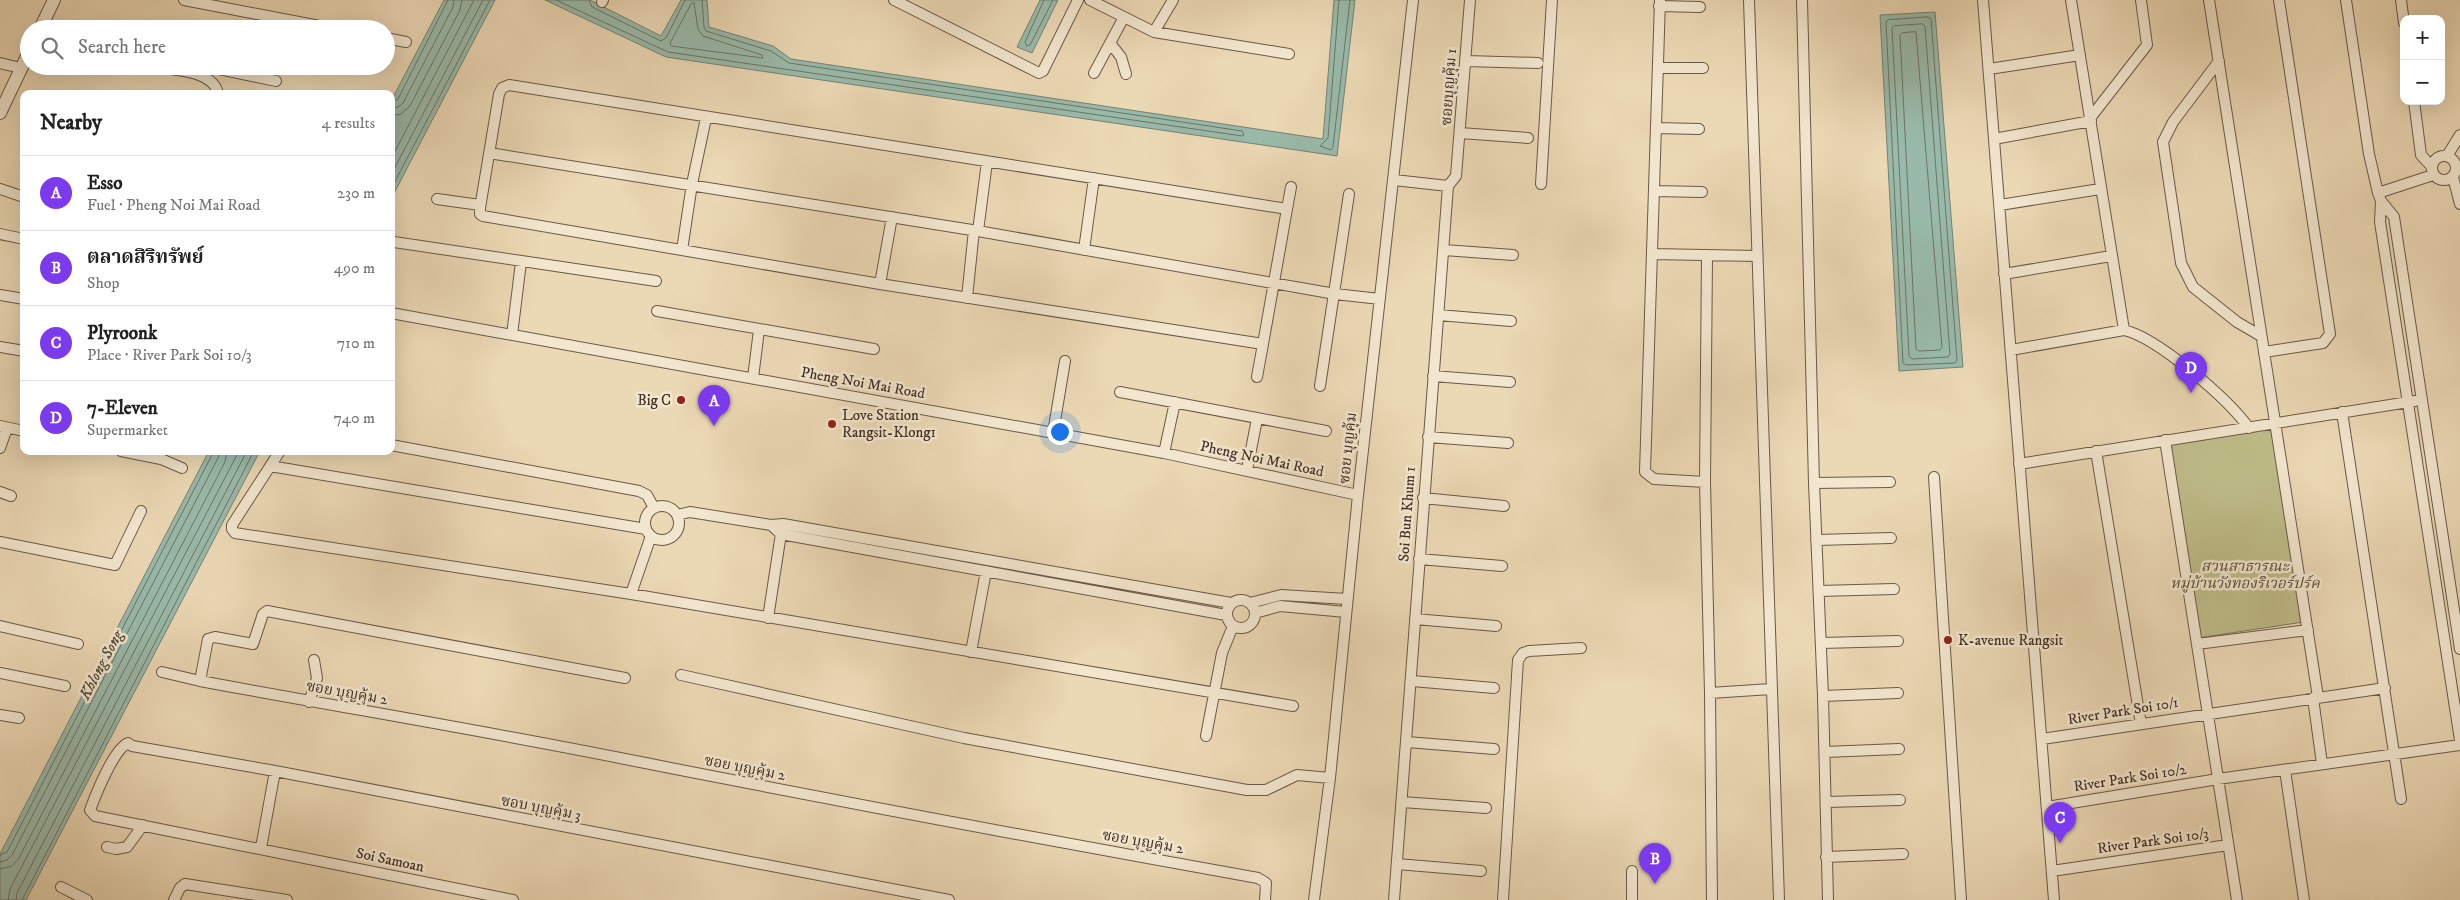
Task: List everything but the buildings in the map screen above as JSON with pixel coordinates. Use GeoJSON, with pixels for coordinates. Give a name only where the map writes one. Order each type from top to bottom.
{"type":"FeatureCollection","features":[{"type":"Feature","properties":{"kind":"street"},"geometry":{"type":"LineString","coordinates":[[44,20],[54,0]]}},
{"type":"Feature","properties":{"kind":"street"},"geometry":{"type":"LineString","coordinates":[[184,0],[288,20]]}},
{"type":"Feature","properties":{"kind":"street"},"geometry":{"type":"LineString","coordinates":[[894,0],[1039,73],[1043,71],[1078,0]]}},
{"type":"Feature","properties":{"kind":"street"},"geometry":{"type":"LineString","coordinates":[[1090,0],[1154,32],[1289,54]]}},
{"type":"Feature","properties":{"kind":"street"},"geometry":{"type":"LineString","coordinates":[[1154,32],[1172,0]]}},
{"type":"Feature","properties":{"kind":"street","name":"ซอย บุญคุ้ม"},"geometry":{"type":"LineString","coordinates":[[1314,900],[1330,778],[1358,495],[1413,0]]}},
{"type":"Feature","properties":{"kind":"street","name":"ซอยบุญคุ้ม 1"},"geometry":{"type":"LineString","coordinates":[[1448,186],[1456,176],[1470,0]]}},
{"type":"Feature","properties":{"kind":"street"},"geometry":{"type":"LineString","coordinates":[[1541,184],[1552,0]]}},
{"type":"Feature","properties":{"kind":"street"},"geometry":{"type":"LineString","coordinates":[[1750,0],[1778,900]]}},
{"type":"Feature","properties":{"kind":"street"},"geometry":{"type":"LineString","coordinates":[[1802,0],[1814,483],[1824,696],[1828,900]]}},
{"type":"Feature","properties":{"kind":"street"},"geometry":{"type":"LineString","coordinates":[[1983,0],[2054,900]]}},
{"type":"Feature","properties":{"kind":"street"},"geometry":{"type":"LineString","coordinates":[[2071,0],[2124,330]]}},
{"type":"Feature","properties":{"kind":"street"},"geometry":{"type":"LineString","coordinates":[[1994,140],[2091,119],[2147,45],[2141,0]]}},
{"type":"Feature","properties":{"kind":"street"},"geometry":{"type":"LineString","coordinates":[[2209,0],[2274,424],[2308,630],[2322,764]]}},
{"type":"Feature","properties":{"kind":"street"},"geometry":{"type":"LineString","coordinates":[[2264,352],[2323,344],[2330,334],[2278,0]]}},
{"type":"Feature","properties":{"kind":"street"},"geometry":{"type":"LineString","coordinates":[[2346,0],[2370,154],[2379,197],[2380,222],[2460,740]]}},
{"type":"Feature","properties":{"kind":"street"},"geometry":{"type":"LineString","coordinates":[[2403,0],[2404,15]]}},
{"type":"Feature","properties":{"kind":"street"},"geometry":{"type":"LineString","coordinates":[[1700,7],[1660,3],[1645,472],[1654,479],[1705,482]]}},
{"type":"Feature","properties":{"kind":"street"},"geometry":{"type":"LineString","coordinates":[[1094,73],[1124,17]]}},
{"type":"Feature","properties":{"kind":"street"},"geometry":{"type":"LineString","coordinates":[[395,40],[406,42]]}},
{"type":"Feature","properties":{"kind":"street"},"geometry":{"type":"LineString","coordinates":[[1110,43],[1121,57],[1126,74]]}},
{"type":"Feature","properties":{"kind":"street"},"geometry":{"type":"LineString","coordinates":[[1989,68],[2080,55]]}},
{"type":"Feature","properties":{"kind":"street"},"geometry":{"type":"LineString","coordinates":[[1466,61],[1538,63]]}},
{"type":"Feature","properties":{"kind":"street"},"geometry":{"type":"LineString","coordinates":[[2219,61],[2173,122],[2163,142],[2181,263],[2193,287],[2237,322],[2261,336]]}},
{"type":"Feature","properties":{"kind":"street"},"geometry":{"type":"LineString","coordinates":[[0,64],[20,68]]}},
{"type":"Feature","properties":{"kind":"street"},"geometry":{"type":"LineString","coordinates":[[1658,68],[1703,68]]}},
{"type":"Feature","properties":{"kind":"street"},"geometry":{"type":"LineString","coordinates":[[0,113],[20,70]]}},
{"type":"Feature","properties":{"kind":"street"},"geometry":{"type":"LineString","coordinates":[[192,75],[206,78],[215,84],[217,90]]}},
{"type":"Feature","properties":{"kind":"street"},"geometry":{"type":"LineString","coordinates":[[250,75],[276,80]]}},
{"type":"Feature","properties":{"kind":"street"},"geometry":{"type":"LineString","coordinates":[[1263,344],[880,284],[483,216],[480,214],[480,205],[499,94],[502,88],[509,85],[1287,210]]}},
{"type":"Feature","properties":{"kind":"street"},"geometry":{"type":"LineString","coordinates":[[2415,105],[2422,155],[2432,171],[2443,181],[2453,177]]}},
{"type":"Feature","properties":{"kind":"street"},"geometry":{"type":"LineString","coordinates":[[682,250],[692,184],[706,118]]}},
{"type":"Feature","properties":{"kind":"street"},"geometry":{"type":"LineString","coordinates":[[1656,128],[1699,129]]}},
{"type":"Feature","properties":{"kind":"street"},"geometry":{"type":"LineString","coordinates":[[1460,133],[1528,138]]}},
{"type":"Feature","properties":{"kind":"street"},"geometry":{"type":"LineString","coordinates":[[2379,197],[2432,171],[2435,159],[2447,156],[2460,135]]}},
{"type":"Feature","properties":{"kind":"street"},"geometry":{"type":"LineString","coordinates":[[490,152],[976,230],[1335,294],[1380,299]]}},
{"type":"Feature","properties":{"kind":"street"},"geometry":{"type":"LineString","coordinates":[[2447,156],[2456,163],[2456,171],[2453,177],[2460,204]]}},
{"type":"Feature","properties":{"kind":"street"},"geometry":{"type":"LineString","coordinates":[[967,298],[987,162]]}},
{"type":"Feature","properties":{"kind":"street"},"geometry":{"type":"LineString","coordinates":[[1084,250],[1094,178]]}},
{"type":"Feature","properties":{"kind":"street"},"geometry":{"type":"LineString","coordinates":[[1394,180],[1448,186]]}},
{"type":"Feature","properties":{"kind":"street","name":"Soi Bun Khum 1"},"geometry":{"type":"LineString","coordinates":[[1394,900],[1448,186]]}},
{"type":"Feature","properties":{"kind":"street"},"geometry":{"type":"LineString","coordinates":[[1257,377],[1291,187]]}},
{"type":"Feature","properties":{"kind":"street"},"geometry":{"type":"LineString","coordinates":[[0,189],[20,196]]}},
{"type":"Feature","properties":{"kind":"street"},"geometry":{"type":"LineString","coordinates":[[2000,205],[2100,189]]}},
{"type":"Feature","properties":{"kind":"street"},"geometry":{"type":"LineString","coordinates":[[1654,191],[1702,192]]}},
{"type":"Feature","properties":{"kind":"street"},"geometry":{"type":"LineString","coordinates":[[1320,386],[1350,194]]}},
{"type":"Feature","properties":{"kind":"street"},"geometry":{"type":"LineString","coordinates":[[2379,197],[2394,217],[2456,604],[2460,649]]}},
{"type":"Feature","properties":{"kind":"street"},"geometry":{"type":"LineString","coordinates":[[436,199],[480,205]]}},
{"type":"Feature","properties":{"kind":"street"},"geometry":{"type":"LineString","coordinates":[[880,284],[892,217]]}},
{"type":"Feature","properties":{"kind":"street"},"geometry":{"type":"LineString","coordinates":[[0,234],[20,238]]}},
{"type":"Feature","properties":{"kind":"street"},"geometry":{"type":"LineString","coordinates":[[395,242],[656,281]]}},
{"type":"Feature","properties":{"kind":"street"},"geometry":{"type":"LineString","coordinates":[[1444,250],[1512,255]]}},
{"type":"Feature","properties":{"kind":"street"},"geometry":{"type":"LineString","coordinates":[[1652,254],[1758,256]]}},
{"type":"Feature","properties":{"kind":"street"},"geometry":{"type":"LineString","coordinates":[[1707,256],[1705,482],[1712,900]]}},
{"type":"Feature","properties":{"kind":"street"},"geometry":{"type":"LineString","coordinates":[[2004,274],[2111,256]]}},
{"type":"Feature","properties":{"kind":"street"},"geometry":{"type":"LineString","coordinates":[[512,335],[521,262]]}},
{"type":"Feature","properties":{"kind":"street"},"geometry":{"type":"LineString","coordinates":[[0,295],[20,298]]}},
{"type":"Feature","properties":{"kind":"street"},"geometry":{"type":"LineString","coordinates":[[657,311],[874,349]]}},
{"type":"Feature","properties":{"kind":"street","name":"Pheng Noi Mai Road"},"geometry":{"type":"LineString","coordinates":[[395,314],[1164,453],[1358,495]]}},
{"type":"Feature","properties":{"kind":"street"},"geometry":{"type":"LineString","coordinates":[[1438,315],[1511,321]]}},
{"type":"Feature","properties":{"kind":"street"},"geometry":{"type":"LineString","coordinates":[[754,378],[759,330]]}},
{"type":"Feature","properties":{"kind":"street"},"geometry":{"type":"LineString","coordinates":[[2011,350],[2124,330],[2138,334],[2162,350],[2225,399],[2249,428]]}},
{"type":"Feature","properties":{"kind":"street"},"geometry":{"type":"LineString","coordinates":[[0,347],[20,351]]}},
{"type":"Feature","properties":{"kind":"street"},"geometry":{"type":"LineString","coordinates":[[1053,433],[1065,361]]}},
{"type":"Feature","properties":{"kind":"street"},"geometry":{"type":"LineString","coordinates":[[1433,376],[1510,382]]}},
{"type":"Feature","properties":{"kind":"street"},"geometry":{"type":"LineString","coordinates":[[1120,392],[1326,431]]}},
{"type":"Feature","properties":{"kind":"street"},"geometry":{"type":"LineString","coordinates":[[2019,464],[2422,401]]}},
{"type":"Feature","properties":{"kind":"street"},"geometry":{"type":"LineString","coordinates":[[1164,453],[1175,402]]}},
{"type":"Feature","properties":{"kind":"street"},"geometry":{"type":"LineString","coordinates":[[2342,412],[2401,799]]}},
{"type":"Feature","properties":{"kind":"street"},"geometry":{"type":"LineString","coordinates":[[1247,470],[1257,419]]}},
{"type":"Feature","properties":{"kind":"street"},"geometry":{"type":"LineString","coordinates":[[0,448],[4,427],[20,430]]}},
{"type":"Feature","properties":{"kind":"street"},"geometry":{"type":"LineString","coordinates":[[1428,437],[1508,443]]}},
{"type":"Feature","properties":{"kind":"street"},"geometry":{"type":"LineString","coordinates":[[2165,440],[2237,900]]}},
{"type":"Feature","properties":{"kind":"street"},"geometry":{"type":"LineString","coordinates":[[395,446],[639,491],[647,495],[654,508]]}},
{"type":"Feature","properties":{"kind":"street"},"geometry":{"type":"LineString","coordinates":[[2096,451],[2142,724]]}},
{"type":"Feature","properties":{"kind":"street"},"geometry":{"type":"LineString","coordinates":[[140,455],[160,459],[182,468]]}},
{"type":"Feature","properties":{"kind":"street"},"geometry":{"type":"LineString","coordinates":[[277,455],[232,525],[235,533],[631,594],[1293,706]]}},
{"type":"Feature","properties":{"kind":"street"},"geometry":{"type":"LineString","coordinates":[[270,466],[648,532],[662,540],[674,535],[679,524],[677,515],[669,507],[654,508],[645,518],[648,532],[631,594]]}},
{"type":"Feature","properties":{"kind":"street"},"geometry":{"type":"LineString","coordinates":[[1934,477],[1961,900]]}},
{"type":"Feature","properties":{"kind":"street"},"geometry":{"type":"LineString","coordinates":[[1814,483],[1890,482]]}},
{"type":"Feature","properties":{"kind":"street"},"geometry":{"type":"LineString","coordinates":[[0,492],[11,496]]}},
{"type":"Feature","properties":{"kind":"street"},"geometry":{"type":"LineString","coordinates":[[1423,498],[1504,506]]}},
{"type":"Feature","properties":{"kind":"street"},"geometry":{"type":"LineString","coordinates":[[0,542],[115,565],[142,511]]}},
{"type":"Feature","properties":{"kind":"street"},"geometry":{"type":"LineString","coordinates":[[677,515],[690,512],[772,525],[782,529],[986,571],[1226,615],[1233,626]]}},
{"type":"Feature","properties":{"kind":"street"},"geometry":{"type":"LineString","coordinates":[[768,618],[782,529]]}},
{"type":"Feature","properties":{"kind":"street"},"geometry":{"type":"LineString","coordinates":[[782,529],[1231,603],[1243,599],[1250,602],[1281,595],[1347,599]]}},
{"type":"Feature","properties":{"kind":"street"},"geometry":{"type":"LineString","coordinates":[[1816,540],[1891,538]]}},
{"type":"Feature","properties":{"kind":"street"},"geometry":{"type":"LineString","coordinates":[[1419,559],[1502,566]]}},
{"type":"Feature","properties":{"kind":"street"},"geometry":{"type":"LineString","coordinates":[[971,652],[986,571]]}},
{"type":"Feature","properties":{"kind":"street"},"geometry":{"type":"LineString","coordinates":[[1819,591],[1894,589]]}},
{"type":"Feature","properties":{"kind":"street"},"geometry":{"type":"LineString","coordinates":[[1233,626],[1246,627],[1253,621],[1255,613],[1250,602]]}},
{"type":"Feature","properties":{"kind":"street"},"geometry":{"type":"LineString","coordinates":[[1226,615],[1231,603]]}},
{"type":"Feature","properties":{"kind":"street"},"geometry":{"type":"LineString","coordinates":[[1255,613],[1280,606],[1346,612]]}},
{"type":"Feature","properties":{"kind":"street"},"geometry":{"type":"LineString","coordinates":[[200,681],[208,639],[216,637],[253,644],[263,614],[267,611],[625,678]]}},
{"type":"Feature","properties":{"kind":"street"},"geometry":{"type":"LineString","coordinates":[[1415,619],[1496,626]]}},
{"type":"Feature","properties":{"kind":"street"},"geometry":{"type":"LineString","coordinates":[[0,626],[78,644]]}},
{"type":"Feature","properties":{"kind":"street"},"geometry":{"type":"LineString","coordinates":[[1206,736],[1222,653],[1233,626]]}},
{"type":"Feature","properties":{"kind":"street"},"geometry":{"type":"LineString","coordinates":[[2197,644],[2308,630]]}},
{"type":"Feature","properties":{"kind":"street"},"geometry":{"type":"LineString","coordinates":[[1821,643],[1898,641]]}},
{"type":"Feature","properties":{"kind":"street"},"geometry":{"type":"LineString","coordinates":[[1503,900],[1518,660],[1524,653],[1529,651],[1581,648]]}},
{"type":"Feature","properties":{"kind":"street"},"geometry":{"type":"LineString","coordinates":[[310,702],[316,678],[314,660]]}},
{"type":"Feature","properties":{"kind":"street"},"geometry":{"type":"LineString","coordinates":[[0,672],[66,686]]}},
{"type":"Feature","properties":{"kind":"street","name":"ซอย บุญคุ้ม 2"},"geometry":{"type":"LineString","coordinates":[[162,672],[310,702],[620,758],[725,780],[865,804],[1023,836],[1258,878],[1266,883],[1265,900]]}},
{"type":"Feature","properties":{"kind":"street"},"geometry":{"type":"LineString","coordinates":[[681,675],[964,738],[1247,790],[1266,790],[1297,775],[1330,778]]}},
{"type":"Feature","properties":{"kind":"street"},"geometry":{"type":"LineString","coordinates":[[1412,681],[1494,688]]}},
{"type":"Feature","properties":{"kind":"street","name":"River Park Soi 10/1"},"geometry":{"type":"LineString","coordinates":[[2042,739],[2385,688]]}},
{"type":"Feature","properties":{"kind":"street"},"geometry":{"type":"LineString","coordinates":[[1710,693],[1772,689]]}},
{"type":"Feature","properties":{"kind":"street"},"geometry":{"type":"LineString","coordinates":[[1824,696],[1898,693]]}},
{"type":"Feature","properties":{"kind":"street"},"geometry":{"type":"LineString","coordinates":[[0,715],[19,718]]}},
{"type":"Feature","properties":{"kind":"street"},"geometry":{"type":"LineString","coordinates":[[1407,742],[1494,748]]}},
{"type":"Feature","properties":{"kind":"street","name":"ซอบ บุญคุ้ม 3"},"geometry":{"type":"LineString","coordinates":[[128,743],[132,746],[275,771],[949,900]]}},
{"type":"Feature","properties":{"kind":"street","name":"Soi Samoan"},"geometry":{"type":"LineString","coordinates":[[128,743],[123,745],[106,774],[90,810],[95,816],[513,900]]}},
{"type":"Feature","properties":{"kind":"street","name":"River Park Soi 10/2"},"geometry":{"type":"LineString","coordinates":[[2047,807],[2218,778],[2460,745]]}},
{"type":"Feature","properties":{"kind":"street"},"geometry":{"type":"LineString","coordinates":[[1825,752],[1899,749]]}},
{"type":"Feature","properties":{"kind":"street"},"geometry":{"type":"LineString","coordinates":[[2285,770],[2304,900]]}},
{"type":"Feature","properties":{"kind":"street"},"geometry":{"type":"LineString","coordinates":[[261,848],[275,771]]}},
{"type":"Feature","properties":{"kind":"street"},"geometry":{"type":"LineString","coordinates":[[1826,802],[1900,800]]}},
{"type":"Feature","properties":{"kind":"street"},"geometry":{"type":"LineString","coordinates":[[1402,802],[1486,808]]}},
{"type":"Feature","properties":{"kind":"street"},"geometry":{"type":"LineString","coordinates":[[107,847],[116,849],[127,846],[143,826]]}},
{"type":"Feature","properties":{"kind":"street","name":"River Park Soi 10/3"},"geometry":{"type":"LineString","coordinates":[[2052,871],[2228,845]]}},
{"type":"Feature","properties":{"kind":"street"},"geometry":{"type":"LineString","coordinates":[[1826,857],[1903,854]]}},
{"type":"Feature","properties":{"kind":"street"},"geometry":{"type":"LineString","coordinates":[[1397,864],[1481,870]]}},
{"type":"Feature","properties":{"kind":"street"},"geometry":{"type":"LineString","coordinates":[[1632,871],[1632,900]]}},
{"type":"Feature","properties":{"kind":"street"},"geometry":{"type":"LineString","coordinates":[[174,900],[180,888],[185,884],[287,900]]}},
{"type":"Feature","properties":{"kind":"street"},"geometry":{"type":"LineString","coordinates":[[61,887],[87,900]]}},
{"type":"Feature","properties":{"kind":"green space","name":"สวนสาธารณะ หมู่บ้านวังทองริเวอร์ปร์ค"},"geometry":{"type":"Polygon","coordinates":[[[2275,425],[2310,621],[2198,638],[2167,444],[2275,425]]]}},
{"type":"Feature","properties":{"kind":"water"},"geometry":{"type":"Polygon","coordinates":[[[444,0],[495,0],[395,191],[395,93],[444,0]]]}},
{"type":"Feature","properties":{"kind":"water"},"geometry":{"type":"Polygon","coordinates":[[[545,0],[590,0],[661,36],[681,0],[707,0],[709,27],[773,46],[791,59],[1323,139],[1334,0],[1355,0],[1337,156],[666,57],[545,0]]]}},
{"type":"Feature","properties":{"kind":"water"},"geometry":{"type":"Polygon","coordinates":[[[1040,0],[1058,0],[1032,53],[1017,47],[1040,0]]]}},
{"type":"Feature","properties":{"kind":"water"},"geometry":{"type":"Polygon","coordinates":[[[1935,12],[1963,367],[1899,371],[1880,15],[1935,12]]]}},
{"type":"Feature","properties":{"kind":"water","name":"Khlong Song"},"geometry":{"type":"Polygon","coordinates":[[[207,455],[258,455],[26,900],[0,900],[0,854],[207,455]]]}},
{"type":"Feature","properties":{"kind":"place","name":"7-Eleven"},"geometry":{"type":"Point","coordinates":[2191,393]}},
{"type":"Feature","properties":{"kind":"place","name":"Big C"},"geometry":{"type":"Point","coordinates":[681,400]}},
{"type":"Feature","properties":{"kind":"place","name":"Love Station Rangsit-Klong1"},"geometry":{"type":"Point","coordinates":[832,424]}},
{"type":"Feature","properties":{"kind":"place","name":"Esso"},"geometry":{"type":"Point","coordinates":[714,426]}},
{"type":"Feature","properties":{"kind":"place","name":"K-avenue Rangsit"},"geometry":{"type":"Point","coordinates":[1948,640]}},
{"type":"Feature","properties":{"kind":"place","name":"Plyroonk"},"geometry":{"type":"Point","coordinates":[2060,843]}},
{"type":"Feature","properties":{"kind":"place","name":"ตลาดสิริทรัพย์"},"geometry":{"type":"Point","coordinates":[1655,884]}}]}
